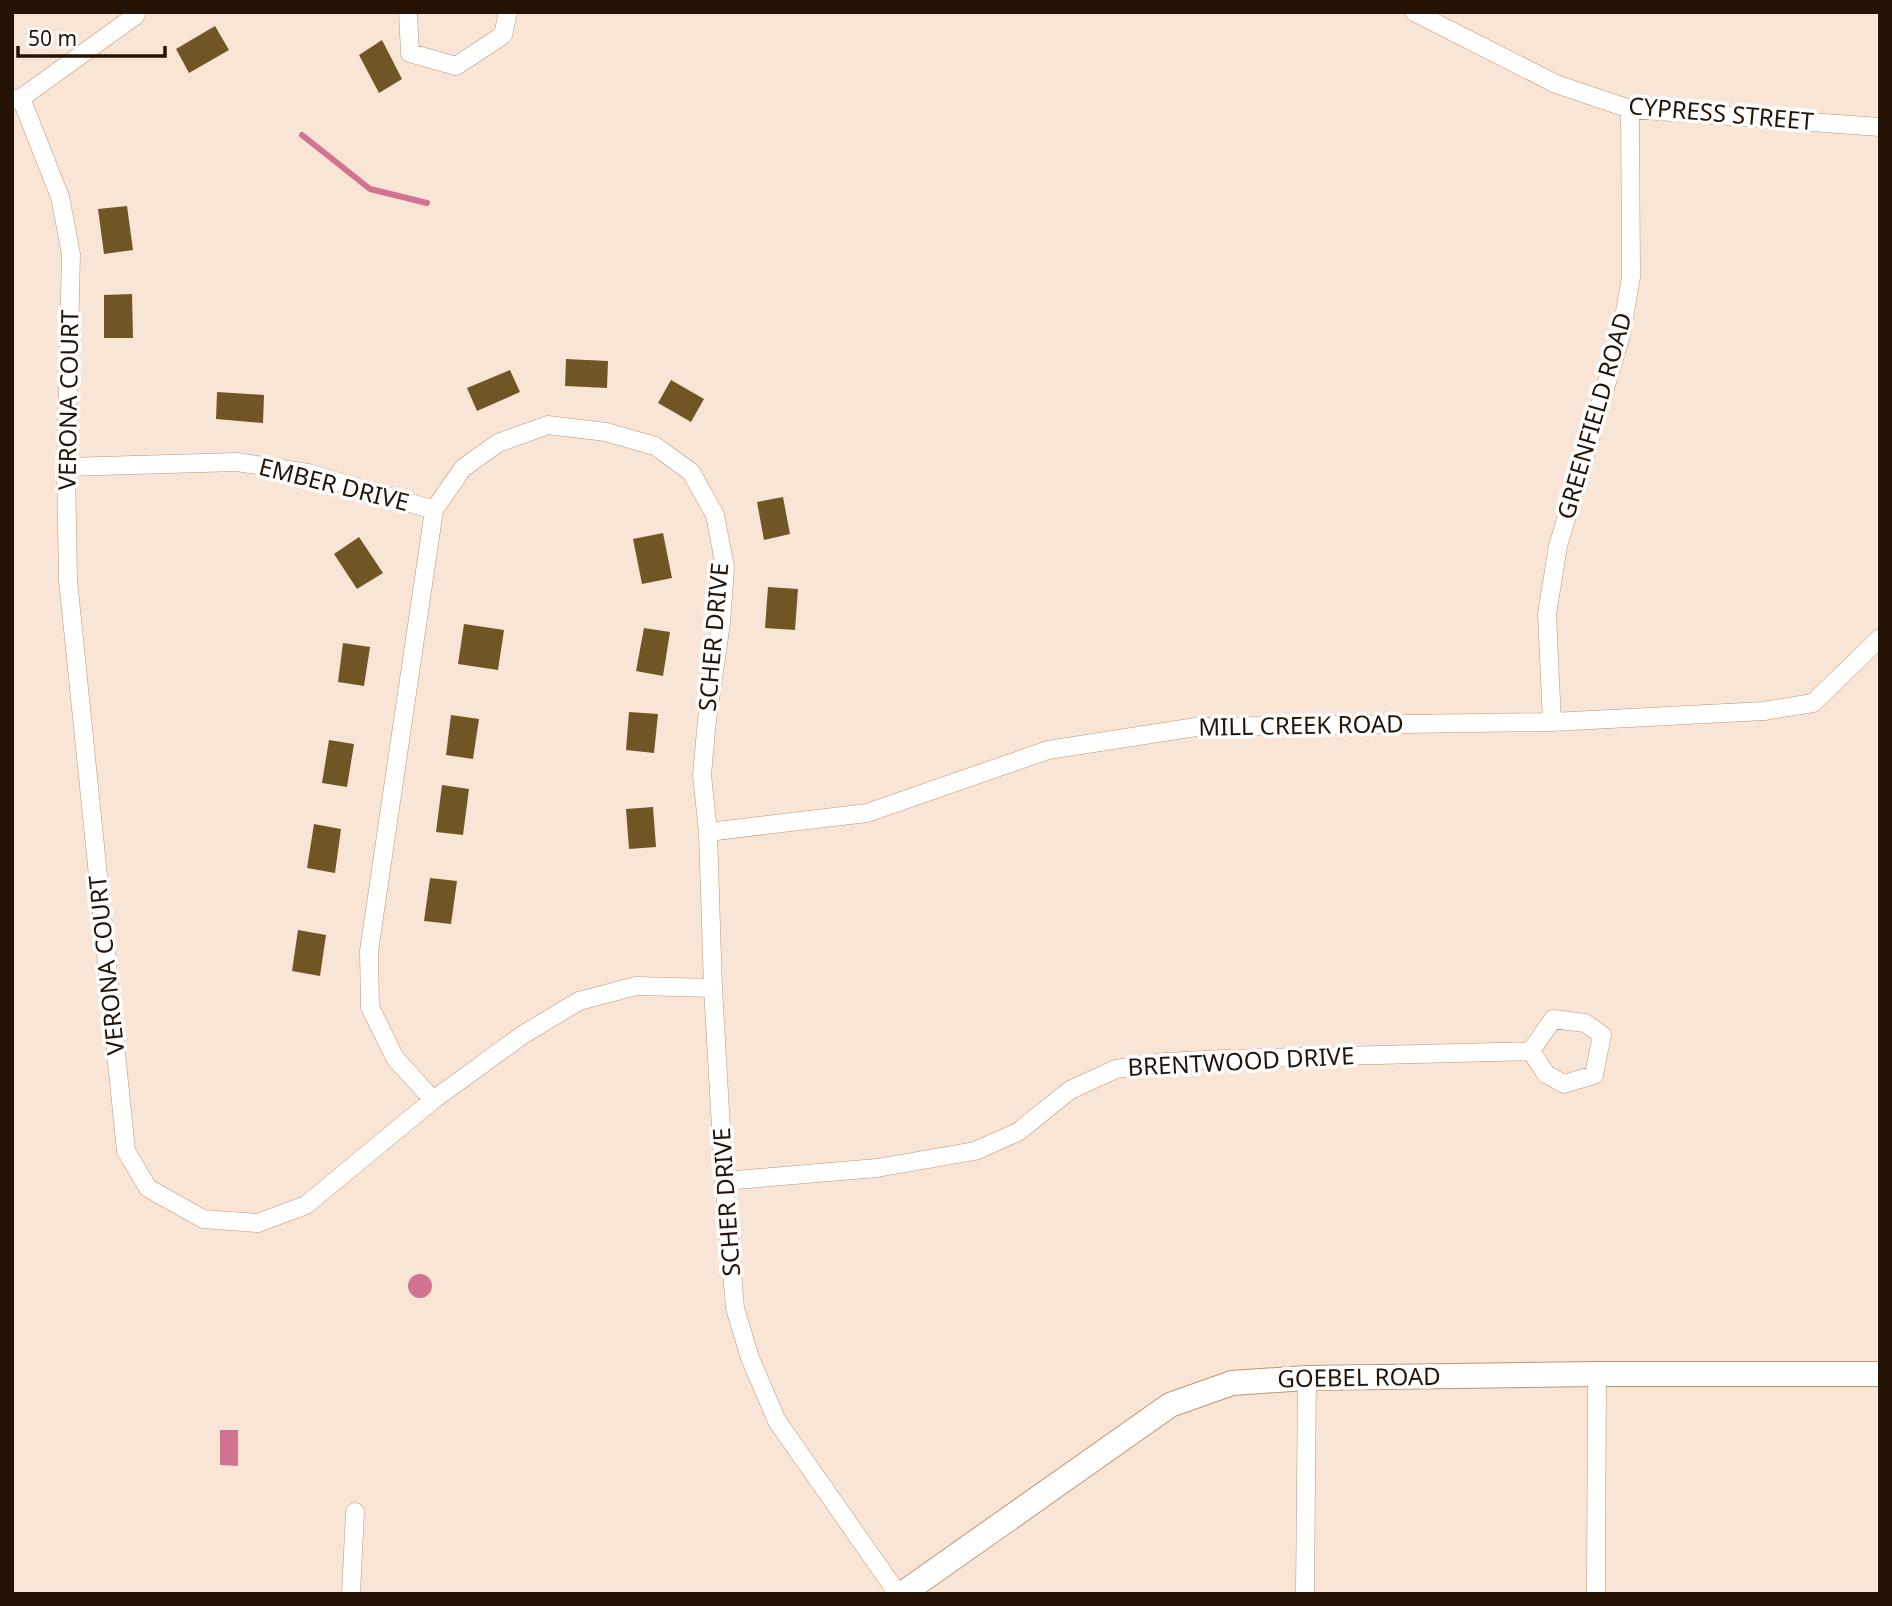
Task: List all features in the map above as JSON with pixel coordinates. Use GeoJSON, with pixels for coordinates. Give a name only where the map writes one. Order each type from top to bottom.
{"type":"FeatureCollection","features":[{"type":"Feature","properties":{"kind":"street"},"geometry":{"type":"LineString","coordinates":[[408,12],[410,53],[456,66],[503,35],[508,12]]}},
{"type":"Feature","properties":{"kind":"street","name":"CYPRESS STREET"},"geometry":{"type":"LineString","coordinates":[[1414,12],[1556,84],[1630,109],[1880,127]]}},
{"type":"Feature","properties":{"kind":"street"},"geometry":{"type":"LineString","coordinates":[[17,99],[136,14]]}},
{"type":"Feature","properties":{"kind":"street","name":"VERONA COURT"},"geometry":{"type":"LineString","coordinates":[[17,99],[60,197],[71,254],[66,467],[68,580],[126,1151],[148,1188],[203,1219],[258,1223],[306,1205],[433,1100],[524,1034],[579,1001],[636,986],[713,988]]}},
{"type":"Feature","properties":{"kind":"street","name":"GREENFIELD ROAD"},"geometry":{"type":"LineString","coordinates":[[1552,722],[1547,614],[1558,546],[1621,335],[1631,277],[1630,109]]}},
{"type":"Feature","properties":{"kind":"street","name":"SCHER DRIVE"},"geometry":{"type":"LineString","coordinates":[[433,1100],[396,1058],[370,1007],[369,951],[434,510],[463,468],[498,443],[548,425],[606,432],[654,446],[691,472],[715,515],[725,567],[702,775],[708,832],[713,988],[724,1181],[735,1308],[750,1358],[777,1420],[900,1594]]}},
{"type":"Feature","properties":{"kind":"street","name":"EMBER DRIVE"},"geometry":{"type":"LineString","coordinates":[[66,467],[237,462],[308,473],[434,510]]}},
{"type":"Feature","properties":{"kind":"street","name":"MILL CREEK ROAD"},"geometry":{"type":"LineString","coordinates":[[708,832],[867,813],[1048,750],[1196,727],[1552,722],[1764,710],[1813,703],[1880,638]]}},
{"type":"Feature","properties":{"kind":"street","name":"BRENTWOOD DRIVE"},"geometry":{"type":"LineString","coordinates":[[724,1181],[877,1168],[975,1151],[1018,1132],[1070,1090],[1116,1069],[1214,1059],[1531,1051]]}},
{"type":"Feature","properties":{"kind":"street"},"geometry":{"type":"LineString","coordinates":[[1596,1594],[1597,1374]]}},
{"type":"Feature","properties":{"kind":"street","name":"GOEBEL ROAD"},"geometry":{"type":"LineString","coordinates":[[900,1594],[1170,1405],[1232,1383],[1307,1378],[1880,1374]]}},
{"type":"Feature","properties":{"kind":"street"},"geometry":{"type":"LineString","coordinates":[[1305,1594],[1307,1378]]}},
{"type":"Feature","properties":{"kind":"street"},"geometry":{"type":"LineString","coordinates":[[351,1594],[355,1512]]}},
{"type":"Feature","properties":{"kind":"shaded area"},"geometry":{"type":"Polygon","coordinates":[[[420,1274],[431,1281],[432,1286],[425,1297],[420,1298],[409,1291],[408,1286],[415,1275],[420,1274]]]}},
{"type":"Feature","properties":{"kind":"shaded area"},"geometry":{"type":"Polygon","coordinates":[[[220,1430],[238,1430],[238,1466],[220,1465],[220,1430]]]}},
{"type":"Feature","properties":{"kind":"building"},"geometry":{"type":"Polygon","coordinates":[[[215,26],[229,50],[189,73],[176,49],[215,26]]]}},
{"type":"Feature","properties":{"kind":"building"},"geometry":{"type":"Polygon","coordinates":[[[382,40],[402,79],[379,93],[359,55],[382,40]]]}},
{"type":"Feature","properties":{"kind":"building"},"geometry":{"type":"Polygon","coordinates":[[[127,206],[133,250],[104,254],[98,209],[127,206]]]}},
{"type":"Feature","properties":{"kind":"building"},"geometry":{"type":"Polygon","coordinates":[[[132,294],[133,338],[104,338],[104,295],[132,294]]]}},
{"type":"Feature","properties":{"kind":"building"},"geometry":{"type":"Polygon","coordinates":[[[566,359],[608,361],[607,388],[565,386],[566,359]]]}},
{"type":"Feature","properties":{"kind":"building"},"geometry":{"type":"Polygon","coordinates":[[[510,370],[520,392],[477,411],[467,388],[510,370]]]}},
{"type":"Feature","properties":{"kind":"building"},"geometry":{"type":"Polygon","coordinates":[[[671,380],[704,399],[691,422],[658,403],[671,380]]]}},
{"type":"Feature","properties":{"kind":"building"},"geometry":{"type":"Polygon","coordinates":[[[217,392],[264,395],[263,423],[216,419],[217,392]]]}},
{"type":"Feature","properties":{"kind":"building"},"geometry":{"type":"Polygon","coordinates":[[[783,497],[790,534],[764,540],[757,502],[783,497]]]}},
{"type":"Feature","properties":{"kind":"building"},"geometry":{"type":"Polygon","coordinates":[[[663,533],[672,578],[642,584],[633,539],[663,533]]]}},
{"type":"Feature","properties":{"kind":"building"},"geometry":{"type":"Polygon","coordinates":[[[359,537],[383,573],[357,589],[334,554],[359,537]]]}},
{"type":"Feature","properties":{"kind":"building"},"geometry":{"type":"Polygon","coordinates":[[[768,587],[798,589],[795,630],[765,628],[768,587]]]}},
{"type":"Feature","properties":{"kind":"building"},"geometry":{"type":"Polygon","coordinates":[[[464,624],[504,630],[498,670],[458,664],[464,624]]]}},
{"type":"Feature","properties":{"kind":"building"},"geometry":{"type":"Polygon","coordinates":[[[644,628],[670,632],[663,676],[636,671],[644,628]]]}},
{"type":"Feature","properties":{"kind":"building"},"geometry":{"type":"Polygon","coordinates":[[[343,643],[370,647],[364,686],[338,682],[343,643]]]}},
{"type":"Feature","properties":{"kind":"building"},"geometry":{"type":"Polygon","coordinates":[[[629,712],[658,714],[654,753],[626,750],[629,712]]]}},
{"type":"Feature","properties":{"kind":"building"},"geometry":{"type":"Polygon","coordinates":[[[451,715],[479,719],[473,759],[446,755],[451,715]]]}},
{"type":"Feature","properties":{"kind":"building"},"geometry":{"type":"Polygon","coordinates":[[[329,740],[354,744],[347,787],[322,783],[329,740]]]}},
{"type":"Feature","properties":{"kind":"building"},"geometry":{"type":"Polygon","coordinates":[[[442,785],[469,789],[463,835],[436,832],[442,785]]]}},
{"type":"Feature","properties":{"kind":"building"},"geometry":{"type":"Polygon","coordinates":[[[653,807],[656,847],[629,849],[626,809],[653,807]]]}},
{"type":"Feature","properties":{"kind":"building"},"geometry":{"type":"Polygon","coordinates":[[[314,824],[341,829],[335,873],[307,868],[314,824]]]}},
{"type":"Feature","properties":{"kind":"building"},"geometry":{"type":"Polygon","coordinates":[[[430,878],[457,881],[451,924],[424,921],[430,878]]]}},
{"type":"Feature","properties":{"kind":"building"},"geometry":{"type":"Polygon","coordinates":[[[298,930],[326,935],[320,976],[292,971],[298,930]]]}},
{"type":"Feature","properties":{"kind":"waterway"},"geometry":{"type":"LineString","coordinates":[[302,135],[370,189],[427,203]]}}]}
